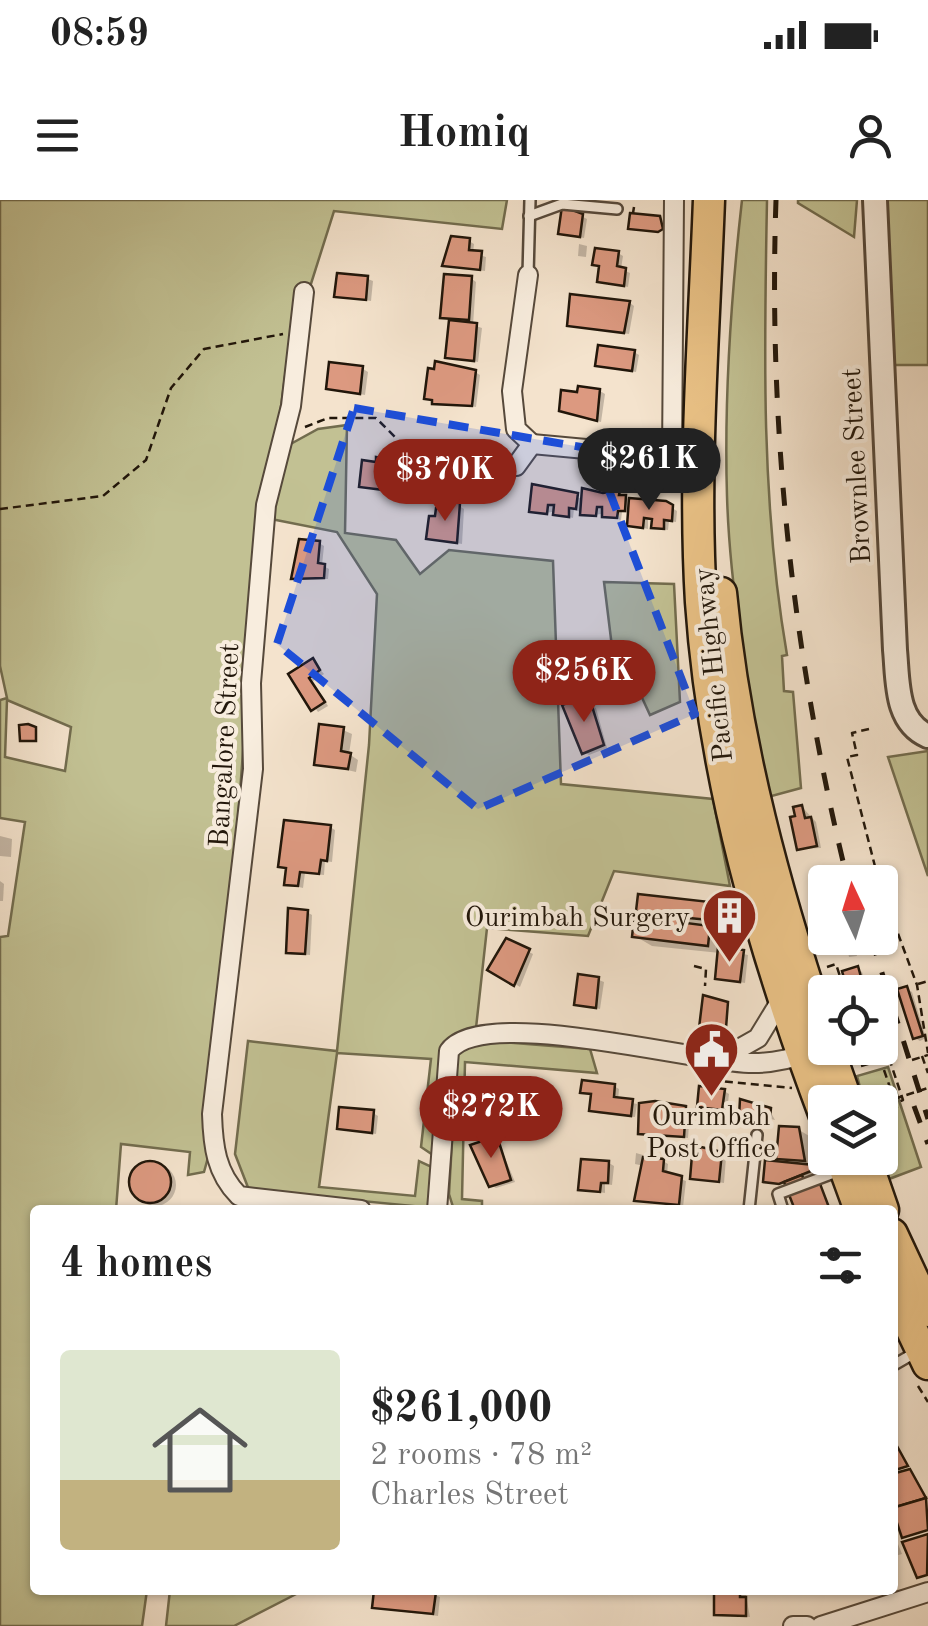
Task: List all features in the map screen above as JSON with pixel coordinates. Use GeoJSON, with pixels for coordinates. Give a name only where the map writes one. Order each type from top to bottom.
{"type":"FeatureCollection","features":[{"type":"Feature","properties":{"kind":"main road","name":"Pacific Highway"},"geometry":{"type":"LineString","coordinates":[[709,200],[698,519],[705,642],[723,771],[784,994],[808,1029]]}},
{"type":"Feature","properties":{"kind":"main road","name":"Pacific Highway"},"geometry":{"type":"LineString","coordinates":[[728,200],[717,445],[724,624],[739,730],[808,1000]]}},
{"type":"Feature","properties":{"kind":"main road"},"geometry":{"type":"LineString","coordinates":[[853,1175],[859,1205]]}},
{"type":"Feature","properties":{"kind":"main road"},"geometry":{"type":"LineString","coordinates":[[859,1175],[880,1205]]}},
{"type":"Feature","properties":{"kind":"main road"},"geometry":{"type":"LineString","coordinates":[[898,1264],[909,1320],[924,1357]]}},
{"type":"Feature","properties":{"kind":"street"},"geometry":{"type":"LineString","coordinates":[[674,200],[672,458],[686,482],[698,519]]}},
{"type":"Feature","properties":{"kind":"street","name":"Brownlee Street"},"geometry":{"type":"LineString","coordinates":[[875,200],[895,650],[901,702],[920,731]]}},
{"type":"Feature","properties":{"kind":"street"},"geometry":{"type":"LineString","coordinates":[[528,275],[512,391],[516,430],[532,444],[672,458],[691,442],[701,424]]}},
{"type":"Feature","properties":{"kind":"street","name":"Bangalore Street"},"geometry":{"type":"LineString","coordinates":[[304,292],[283,442],[266,504],[251,684],[253,769],[212,1114],[218,1162],[226,1182],[239,1196],[318,1205]]}},
{"type":"Feature","properties":{"kind":"street"},"geometry":{"type":"LineString","coordinates":[[401,454],[516,466],[532,444]]}},
{"type":"Feature","properties":{"kind":"street"},"geometry":{"type":"LineString","coordinates":[[718,1060],[760,1036],[784,994]]}},
{"type":"Feature","properties":{"kind":"street"},"geometry":{"type":"LineString","coordinates":[[438,1205],[449,1052],[472,1034],[543,1034],[718,1060],[766,1063],[808,1052]]}},
{"type":"Feature","properties":{"kind":"street"},"geometry":{"type":"LineString","coordinates":[[821,1626],[928,1592]]}},
{"type":"Feature","properties":{"kind":"street"},"geometry":{"type":"LineString","coordinates":[[794,1626],[807,1626]]}},
{"type":"Feature","properties":{"kind":"lane"},"geometry":{"type":"LineString","coordinates":[[528,275],[530,200]]}},
{"type":"Feature","properties":{"kind":"lane"},"geometry":{"type":"LineString","coordinates":[[529,216],[562,204],[617,209]]}},
{"type":"Feature","properties":{"kind":"lane"},"geometry":{"type":"LineString","coordinates":[[750,1205],[757,1134]]}},
{"type":"Feature","properties":{"kind":"lane"},"geometry":{"type":"LineString","coordinates":[[781,1205],[778,1194],[819,1175]]}},
{"type":"Feature","properties":{"kind":"lane"},"geometry":{"type":"LineString","coordinates":[[898,1364],[924,1357]]}},
{"type":"Feature","properties":{"kind":"path"},"geometry":{"type":"LineString","coordinates":[[633,214],[634,207]]}},
{"type":"Feature","properties":{"kind":"path"},"geometry":{"type":"LineString","coordinates":[[0,510],[103,496],[146,460],[171,388],[204,350],[284,334],[300,335]]}},
{"type":"Feature","properties":{"kind":"path"},"geometry":{"type":"LineString","coordinates":[[283,442],[299,429],[328,418],[376,418],[393,431],[401,454]]}},
{"type":"Feature","properties":{"kind":"path"},"geometry":{"type":"LineString","coordinates":[[869,729],[852,732],[857,755],[847,758],[875,865]]}},
{"type":"Feature","properties":{"kind":"path"},"geometry":{"type":"LineString","coordinates":[[898,933],[917,985],[928,1054],[912,1060]]}},
{"type":"Feature","properties":{"kind":"path"},"geometry":{"type":"LineString","coordinates":[[823,960],[828,975]]}},
{"type":"Feature","properties":{"kind":"path"},"geometry":{"type":"LineString","coordinates":[[825,968],[836,964],[839,975]]}},
{"type":"Feature","properties":{"kind":"path"},"geometry":{"type":"LineString","coordinates":[[694,966],[706,968],[705,986]]}},
{"type":"Feature","properties":{"kind":"path"},"geometry":{"type":"LineString","coordinates":[[917,985],[928,981]]}},
{"type":"Feature","properties":{"kind":"path"},"geometry":{"type":"LineString","coordinates":[[923,1058],[928,1073]]}},
{"type":"Feature","properties":{"kind":"path"},"geometry":{"type":"LineString","coordinates":[[858,1067],[864,1065]]}},
{"type":"Feature","properties":{"kind":"path"},"geometry":{"type":"LineString","coordinates":[[894,1065],[904,1100],[898,1102]]}},
{"type":"Feature","properties":{"kind":"path"},"geometry":{"type":"LineString","coordinates":[[884,1070],[894,1099],[928,1088]]}},
{"type":"Feature","properties":{"kind":"path"},"geometry":{"type":"LineString","coordinates":[[699,1080],[782,1086],[799,1096]]}},
{"type":"Feature","properties":{"kind":"highlighted area"},"geometry":{"type":"Polygon","coordinates":[[[354,408],[593,449],[695,714],[478,809],[277,644],[354,408]]]}},
{"type":"Feature","properties":{"kind":"shaded area"},"geometry":{"type":"Polygon","coordinates":[[[0,200],[507,200],[502,229],[334,211],[310,287],[297,287],[253,616],[215,1132],[204,1172],[188,1175],[190,1152],[121,1144],[116,1205],[30,1205],[30,1595],[146,1595],[142,1626],[0,1626],[0,937],[8,936],[25,822],[0,818],[0,700],[7,698],[0,666],[0,200]],[[7,700],[5,757],[65,771],[71,727],[7,700]]]}},
{"type":"Feature","properties":{"kind":"shaded area"},"geometry":{"type":"Polygon","coordinates":[[[742,200],[767,200],[768,485],[787,655],[782,656],[784,691],[793,692],[801,788],[768,797],[737,610],[727,496],[729,348],[742,200]]]}},
{"type":"Feature","properties":{"kind":"shaded area"},"geometry":{"type":"Polygon","coordinates":[[[857,200],[854,237],[798,203],[857,200]]]}},
{"type":"Feature","properties":{"kind":"shaded area"},"geometry":{"type":"Polygon","coordinates":[[[886,200],[928,200],[928,365],[890,365],[886,200]]]}},
{"type":"Feature","properties":{"kind":"shaded area"},"geometry":{"type":"Polygon","coordinates":[[[347,425],[345,533],[396,540],[420,574],[449,550],[553,561],[561,784],[713,799],[730,886],[614,871],[588,936],[487,928],[476,1028],[451,1039],[436,1157],[421,1147],[431,1059],[337,1053],[319,1187],[415,1196],[419,1161],[434,1168],[433,1205],[249,1190],[235,1154],[248,1041],[337,1051],[369,745],[377,594],[337,532],[271,519],[287,446],[318,429],[347,425]]]}},
{"type":"Feature","properties":{"kind":"shaded area"},"geometry":{"type":"Polygon","coordinates":[[[604,582],[674,584],[680,702],[650,715],[633,678],[612,647],[604,582]]]}},
{"type":"Feature","properties":{"kind":"shaded area"},"geometry":{"type":"Polygon","coordinates":[[[928,751],[928,876],[888,757],[928,751]]]}},
{"type":"Feature","properties":{"kind":"shaded area"},"geometry":{"type":"Polygon","coordinates":[[[475,1040],[590,1049],[597,1073],[465,1062],[462,1199],[482,1201],[482,1205],[452,1205],[449,1194],[457,1053],[475,1040]]]}},
{"type":"Feature","properties":{"kind":"shaded area"},"geometry":{"type":"Polygon","coordinates":[[[888,1067],[894,1085],[859,1085],[857,1076],[888,1067]]]}},
{"type":"Feature","properties":{"kind":"shaded area"},"geometry":{"type":"Polygon","coordinates":[[[898,1097],[921,1167],[889,1179],[888,1175],[898,1175],[898,1097]]]}},
{"type":"Feature","properties":{"kind":"shaded area"},"geometry":{"type":"Polygon","coordinates":[[[169,1595],[294,1595],[234,1626],[166,1626],[169,1595]]]}},
{"type":"Feature","properties":{"kind":"building"},"geometry":{"type":"Polygon","coordinates":[[[562,206],[583,214],[580,237],[558,234],[562,206]]]}},
{"type":"Feature","properties":{"kind":"building"},"geometry":{"type":"Polygon","coordinates":[[[630,213],[660,216],[663,229],[628,229],[630,213]]]}},
{"type":"Feature","properties":{"kind":"building"},"geometry":{"type":"Polygon","coordinates":[[[451,236],[470,238],[469,250],[482,251],[480,270],[442,266],[451,236]]]}},
{"type":"Feature","properties":{"kind":"building"},"geometry":{"type":"Polygon","coordinates":[[[595,248],[619,251],[617,266],[626,268],[624,286],[597,282],[599,266],[592,265],[595,248]]]}},
{"type":"Feature","properties":{"kind":"building"},"geometry":{"type":"Polygon","coordinates":[[[337,273],[368,276],[366,300],[334,297],[337,273]]]}},
{"type":"Feature","properties":{"kind":"building"},"geometry":{"type":"Polygon","coordinates":[[[444,274],[472,276],[469,320],[440,318],[444,274]]]}},
{"type":"Feature","properties":{"kind":"building"},"geometry":{"type":"Polygon","coordinates":[[[570,294],[630,301],[624,333],[567,326],[570,294]]]}},
{"type":"Feature","properties":{"kind":"building"},"geometry":{"type":"Polygon","coordinates":[[[449,320],[477,323],[474,361],[445,358],[449,320]]]}},
{"type":"Feature","properties":{"kind":"building"},"geometry":{"type":"Polygon","coordinates":[[[598,345],[635,350],[632,371],[595,366],[598,345]]]}},
{"type":"Feature","properties":{"kind":"building"},"geometry":{"type":"Polygon","coordinates":[[[435,361],[476,370],[472,406],[432,404],[432,400],[424,399],[428,368],[434,369],[435,361]]]}},
{"type":"Feature","properties":{"kind":"building"},"geometry":{"type":"Polygon","coordinates":[[[329,362],[363,366],[360,394],[326,389],[329,362]]]}},
{"type":"Feature","properties":{"kind":"building"},"geometry":{"type":"Polygon","coordinates":[[[578,386],[600,389],[597,421],[559,411],[561,390],[577,392],[578,386]]]}},
{"type":"Feature","properties":{"kind":"building"},"geometry":{"type":"Polygon","coordinates":[[[376,457],[396,460],[392,491],[359,487],[362,460],[376,462],[376,457]]]}},
{"type":"Feature","properties":{"kind":"building"},"geometry":{"type":"Polygon","coordinates":[[[532,484],[578,493],[576,509],[569,508],[569,517],[553,515],[554,505],[548,505],[547,514],[529,512],[532,484]]]}},
{"type":"Feature","properties":{"kind":"building"},"geometry":{"type":"Polygon","coordinates":[[[582,488],[603,493],[620,490],[619,495],[626,495],[625,511],[618,511],[617,518],[602,517],[602,507],[597,507],[596,516],[580,515],[582,488]]]}},
{"type":"Feature","properties":{"kind":"building"},"geometry":{"type":"Polygon","coordinates":[[[629,498],[666,501],[673,505],[672,521],[664,520],[664,529],[651,528],[652,519],[644,518],[643,528],[627,526],[629,498]]]}},
{"type":"Feature","properties":{"kind":"building"},"geometry":{"type":"Polygon","coordinates":[[[447,502],[460,503],[457,543],[426,539],[429,516],[435,516],[436,508],[446,509],[447,502]]]}},
{"type":"Feature","properties":{"kind":"building"},"geometry":{"type":"Polygon","coordinates":[[[299,539],[320,541],[318,563],[325,564],[324,578],[291,579],[299,539]]]}},
{"type":"Feature","properties":{"kind":"building"},"geometry":{"type":"Polygon","coordinates":[[[313,658],[320,670],[309,678],[325,702],[311,711],[288,674],[313,658]]]}},
{"type":"Feature","properties":{"kind":"building"},"geometry":{"type":"Polygon","coordinates":[[[580,698],[583,706],[591,703],[604,745],[582,754],[562,705],[580,698]]]}},
{"type":"Feature","properties":{"kind":"building"},"geometry":{"type":"Polygon","coordinates":[[[319,724],[344,727],[341,751],[351,753],[348,769],[314,765],[319,724]]]}},
{"type":"Feature","properties":{"kind":"building"},"geometry":{"type":"Polygon","coordinates":[[[19,725],[36,727],[36,741],[20,741],[19,725]]]}},
{"type":"Feature","properties":{"kind":"building"},"geometry":{"type":"Polygon","coordinates":[[[802,805],[805,818],[811,817],[817,846],[797,850],[790,817],[795,816],[793,807],[802,805]]]}},
{"type":"Feature","properties":{"kind":"building"},"geometry":{"type":"Polygon","coordinates":[[[284,820],[331,825],[327,861],[321,860],[319,874],[300,872],[298,886],[284,885],[286,868],[278,867],[284,820]]]}},
{"type":"Feature","properties":{"kind":"building"},"geometry":{"type":"Polygon","coordinates":[[[638,894],[710,902],[709,920],[678,917],[678,922],[710,926],[708,946],[632,937],[634,918],[647,919],[648,912],[636,911],[638,894]]]}},
{"type":"Feature","properties":{"kind":"building"},"geometry":{"type":"Polygon","coordinates":[[[288,908],[308,910],[305,954],[286,953],[288,908]]]}},
{"type":"Feature","properties":{"kind":"building"},"geometry":{"type":"Polygon","coordinates":[[[506,938],[530,949],[514,986],[487,970],[506,938]]]}},
{"type":"Feature","properties":{"kind":"building","name":"Ourimbah Surgery"},"geometry":{"type":"Polygon","coordinates":[[[718,947],[744,950],[740,982],[715,979],[718,947]]]}},
{"type":"Feature","properties":{"kind":"building"},"geometry":{"type":"Polygon","coordinates":[[[858,966],[860,975],[843,975],[842,971],[858,966]]]}},
{"type":"Feature","properties":{"kind":"building"},"geometry":{"type":"Polygon","coordinates":[[[578,974],[599,977],[596,1008],[574,1005],[578,974]]]}},
{"type":"Feature","properties":{"kind":"building"},"geometry":{"type":"Polygon","coordinates":[[[907,986],[923,1036],[913,1039],[898,989],[907,986]]]}},
{"type":"Feature","properties":{"kind":"building"},"geometry":{"type":"Polygon","coordinates":[[[703,995],[728,1002],[726,1028],[699,1028],[703,995]]]}},
{"type":"Feature","properties":{"kind":"building"},"geometry":{"type":"Polygon","coordinates":[[[582,1080],[615,1084],[614,1097],[633,1099],[631,1116],[589,1111],[591,1094],[580,1093],[582,1080]]]}},
{"type":"Feature","properties":{"kind":"building","name":"Ourimbah Post Office"},"geometry":{"type":"Polygon","coordinates":[[[699,1086],[725,1089],[722,1110],[697,1107],[699,1086]]]}},
{"type":"Feature","properties":{"kind":"building"},"geometry":{"type":"Polygon","coordinates":[[[740,1099],[771,1108],[770,1118],[751,1117],[748,1111],[748,1118],[739,1117],[740,1099]]]}},
{"type":"Feature","properties":{"kind":"building"},"geometry":{"type":"Polygon","coordinates":[[[655,1101],[686,1106],[684,1137],[638,1134],[639,1103],[655,1101]]]}},
{"type":"Feature","properties":{"kind":"building"},"geometry":{"type":"Polygon","coordinates":[[[339,1107],[374,1110],[372,1133],[337,1129],[339,1107]]]}},
{"type":"Feature","properties":{"kind":"building"},"geometry":{"type":"Polygon","coordinates":[[[779,1126],[799,1127],[805,1161],[776,1159],[779,1126]]]}},
{"type":"Feature","properties":{"kind":"building"},"geometry":{"type":"Polygon","coordinates":[[[497,1136],[511,1180],[489,1187],[470,1145],[497,1136]]]}},
{"type":"Feature","properties":{"kind":"building"},"geometry":{"type":"Polygon","coordinates":[[[701,1147],[722,1152],[719,1182],[690,1179],[692,1155],[701,1147]]]}},
{"type":"Feature","properties":{"kind":"building"},"geometry":{"type":"Polygon","coordinates":[[[643,1157],[664,1159],[663,1171],[682,1176],[679,1205],[634,1201],[643,1157]]]}},
{"type":"Feature","properties":{"kind":"building"},"geometry":{"type":"Polygon","coordinates":[[[581,1159],[609,1161],[608,1183],[601,1183],[600,1192],[578,1190],[581,1159]]]}},
{"type":"Feature","properties":{"kind":"building"},"geometry":{"type":"Polygon","coordinates":[[[765,1160],[808,1164],[808,1172],[779,1184],[763,1182],[765,1160]]]}},
{"type":"Feature","properties":{"kind":"building"},"geometry":{"type":"Polygon","coordinates":[[[150,1161],[165,1167],[171,1182],[165,1197],[150,1203],[135,1197],[129,1182],[135,1167],[150,1161]]]}},
{"type":"Feature","properties":{"kind":"building"},"geometry":{"type":"Polygon","coordinates":[[[802,1175],[806,1186],[819,1181],[828,1205],[793,1205],[784,1182],[802,1175]]]}},
{"type":"Feature","properties":{"kind":"building"},"geometry":{"type":"Polygon","coordinates":[[[898,1448],[908,1466],[898,1469],[898,1448]]]}},
{"type":"Feature","properties":{"kind":"building"},"geometry":{"type":"Polygon","coordinates":[[[910,1469],[926,1498],[898,1506],[898,1472],[910,1469]]]}},
{"type":"Feature","properties":{"kind":"building"},"geometry":{"type":"Polygon","coordinates":[[[926,1498],[928,1530],[902,1538],[898,1506],[926,1498]]]}},
{"type":"Feature","properties":{"kind":"building"},"geometry":{"type":"Polygon","coordinates":[[[928,1534],[927,1575],[917,1578],[902,1542],[928,1534]]]}},
{"type":"Feature","properties":{"kind":"building"},"geometry":{"type":"Polygon","coordinates":[[[373,1595],[436,1595],[433,1614],[372,1608],[373,1595]]]}},
{"type":"Feature","properties":{"kind":"building"},"geometry":{"type":"Polygon","coordinates":[[[714,1595],[746,1597],[746,1616],[714,1615],[714,1595]]]}},
{"type":"Feature","properties":{"kind":"railway"},"geometry":{"type":"LineString","coordinates":[[776,200],[776,372],[788,544],[812,714],[844,865]]}},
{"type":"Feature","properties":{"kind":"railway"},"geometry":{"type":"LineString","coordinates":[[876,955],[928,1119]]}},
{"type":"Feature","properties":{"kind":"railway"},"geometry":{"type":"LineString","coordinates":[[914,1106],[928,1144]]}},
{"type":"Feature","properties":{"kind":"place","name":"Ourimbah Surgery"},"geometry":{"type":"Point","coordinates":[729,965]}},
{"type":"Feature","properties":{"kind":"place","name":"Ourimbah Post Office"},"geometry":{"type":"Point","coordinates":[711,1098]}}]}
